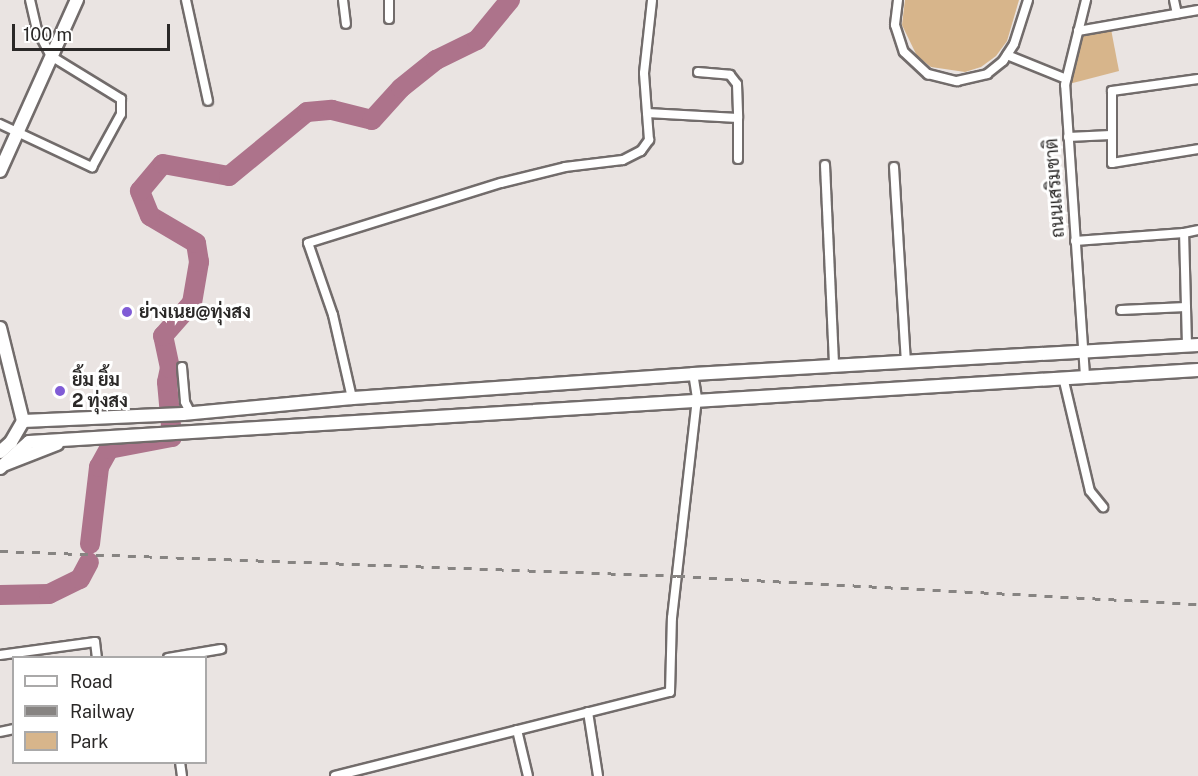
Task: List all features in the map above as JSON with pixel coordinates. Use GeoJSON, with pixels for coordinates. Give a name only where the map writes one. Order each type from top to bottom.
{"type":"FeatureCollection","features":[{"type":"Feature","properties":{"kind":"main road"},"geometry":{"type":"LineString","coordinates":[[0,171],[16,131],[77,0]]}},
{"type":"Feature","properties":{"kind":"main road"},"geometry":{"type":"LineString","coordinates":[[0,328],[23,421]]}},
{"type":"Feature","properties":{"kind":"main road"},"geometry":{"type":"LineString","coordinates":[[23,421],[187,414],[352,398],[693,374],[1083,349],[1193,345]]}},
{"type":"Feature","properties":{"kind":"main road"},"geometry":{"type":"LineString","coordinates":[[2,466],[29,442],[697,398],[1198,370]]}},
{"type":"Feature","properties":{"kind":"main road"},"geometry":{"type":"LineString","coordinates":[[0,452],[23,421]]}},
{"type":"Feature","properties":{"kind":"main road"},"geometry":{"type":"LineString","coordinates":[[2,466],[66,440]]}},
{"type":"Feature","properties":{"kind":"street"},"geometry":{"type":"LineString","coordinates":[[0,124],[92,166],[121,114],[121,99],[51,56],[37,30],[30,0]]}},
{"type":"Feature","properties":{"kind":"street"},"geometry":{"type":"LineString","coordinates":[[186,0],[208,101]]}},
{"type":"Feature","properties":{"kind":"street"},"geometry":{"type":"LineString","coordinates":[[343,0],[346,24]]}},
{"type":"Feature","properties":{"kind":"street"},"geometry":{"type":"LineString","coordinates":[[389,19],[390,0]]}},
{"type":"Feature","properties":{"kind":"street"},"geometry":{"type":"LineString","coordinates":[[352,398],[333,315],[309,243],[521,177],[623,160],[641,151],[649,140],[644,73],[652,0]]}},
{"type":"Feature","properties":{"kind":"street"},"geometry":{"type":"LineString","coordinates":[[898,0],[895,25],[900,45],[911,61],[928,74],[947,80],[968,80],[987,74],[1007,55],[1028,0]]}},
{"type":"Feature","properties":{"kind":"street","name":"ถนนเสริมชาติ"},"geometry":{"type":"LineString","coordinates":[[1085,376],[1066,79],[1086,0]]}},
{"type":"Feature","properties":{"kind":"street"},"geometry":{"type":"LineString","coordinates":[[1174,0],[1177,15]]}},
{"type":"Feature","properties":{"kind":"street"},"geometry":{"type":"LineString","coordinates":[[1078,31],[1198,10]]}},
{"type":"Feature","properties":{"kind":"street"},"geometry":{"type":"LineString","coordinates":[[1007,55],[1066,79]]}},
{"type":"Feature","properties":{"kind":"street"},"geometry":{"type":"LineString","coordinates":[[698,72],[730,75],[736,84],[738,159]]}},
{"type":"Feature","properties":{"kind":"street"},"geometry":{"type":"LineString","coordinates":[[1198,79],[1112,92],[1112,163],[1198,149]]}},
{"type":"Feature","properties":{"kind":"street"},"geometry":{"type":"LineString","coordinates":[[647,113],[738,118]]}},
{"type":"Feature","properties":{"kind":"street"},"geometry":{"type":"LineString","coordinates":[[1068,137],[1111,135]]}},
{"type":"Feature","properties":{"kind":"street"},"geometry":{"type":"LineString","coordinates":[[825,165],[834,366]]}},
{"type":"Feature","properties":{"kind":"street"},"geometry":{"type":"LineString","coordinates":[[894,167],[906,362]]}},
{"type":"Feature","properties":{"kind":"street"},"geometry":{"type":"LineString","coordinates":[[1075,241],[1198,230]]}},
{"type":"Feature","properties":{"kind":"street"},"geometry":{"type":"LineString","coordinates":[[1184,233],[1186,308],[1193,345]]}},
{"type":"Feature","properties":{"kind":"street"},"geometry":{"type":"LineString","coordinates":[[1120,310],[1186,308]]}},
{"type":"Feature","properties":{"kind":"street"},"geometry":{"type":"LineString","coordinates":[[182,367],[187,414]]}},
{"type":"Feature","properties":{"kind":"street"},"geometry":{"type":"LineString","coordinates":[[335,776],[670,692],[672,618],[697,398],[693,374]]}},
{"type":"Feature","properties":{"kind":"street"},"geometry":{"type":"LineString","coordinates":[[1063,377],[1090,491],[1103,507]]}},
{"type":"Feature","properties":{"kind":"street"},"geometry":{"type":"LineString","coordinates":[[6,443],[29,442]]}},
{"type":"Feature","properties":{"kind":"street"},"geometry":{"type":"LineString","coordinates":[[0,656],[23,655],[95,642],[97,656]]}},
{"type":"Feature","properties":{"kind":"street"},"geometry":{"type":"LineString","coordinates":[[175,656],[221,649]]}},
{"type":"Feature","properties":{"kind":"street"},"geometry":{"type":"LineString","coordinates":[[588,712],[598,776]]}},
{"type":"Feature","properties":{"kind":"street"},"geometry":{"type":"LineString","coordinates":[[517,730],[528,776]]}},
{"type":"Feature","properties":{"kind":"green space"},"geometry":{"type":"Polygon","coordinates":[[[905,0],[1019,0],[1007,41],[996,56],[981,67],[965,72],[931,67],[917,56],[902,25],[905,0]]]}},
{"type":"Feature","properties":{"kind":"green space"},"geometry":{"type":"Polygon","coordinates":[[[1110,24],[1119,71],[1065,85],[1078,31],[1110,24]]]}},
{"type":"Feature","properties":{"kind":"waterway"},"geometry":{"type":"LineString","coordinates":[[90,544],[99,467],[109,449],[172,437],[167,382],[170,368],[163,336],[192,303],[199,262],[196,243],[150,216],[140,191],[163,164],[229,176],[307,112],[332,110],[372,120],[401,88],[436,60],[477,40],[510,0]]}},
{"type":"Feature","properties":{"kind":"waterway"},"geometry":{"type":"LineString","coordinates":[[0,595],[49,594],[80,579],[89,562]]}},
{"type":"Feature","properties":{"kind":"railway"},"geometry":{"type":"LineString","coordinates":[[0,551],[677,576],[1198,604]]}},
{"type":"Feature","properties":{"kind":"place","name":"ย่างเนย@ทุ่งสง"},"geometry":{"type":"Point","coordinates":[127,312]}},
{"type":"Feature","properties":{"kind":"place","name":"ยิ้ม ยิ้ม 2 ทุ่งสง"},"geometry":{"type":"Point","coordinates":[60,391]}}]}
